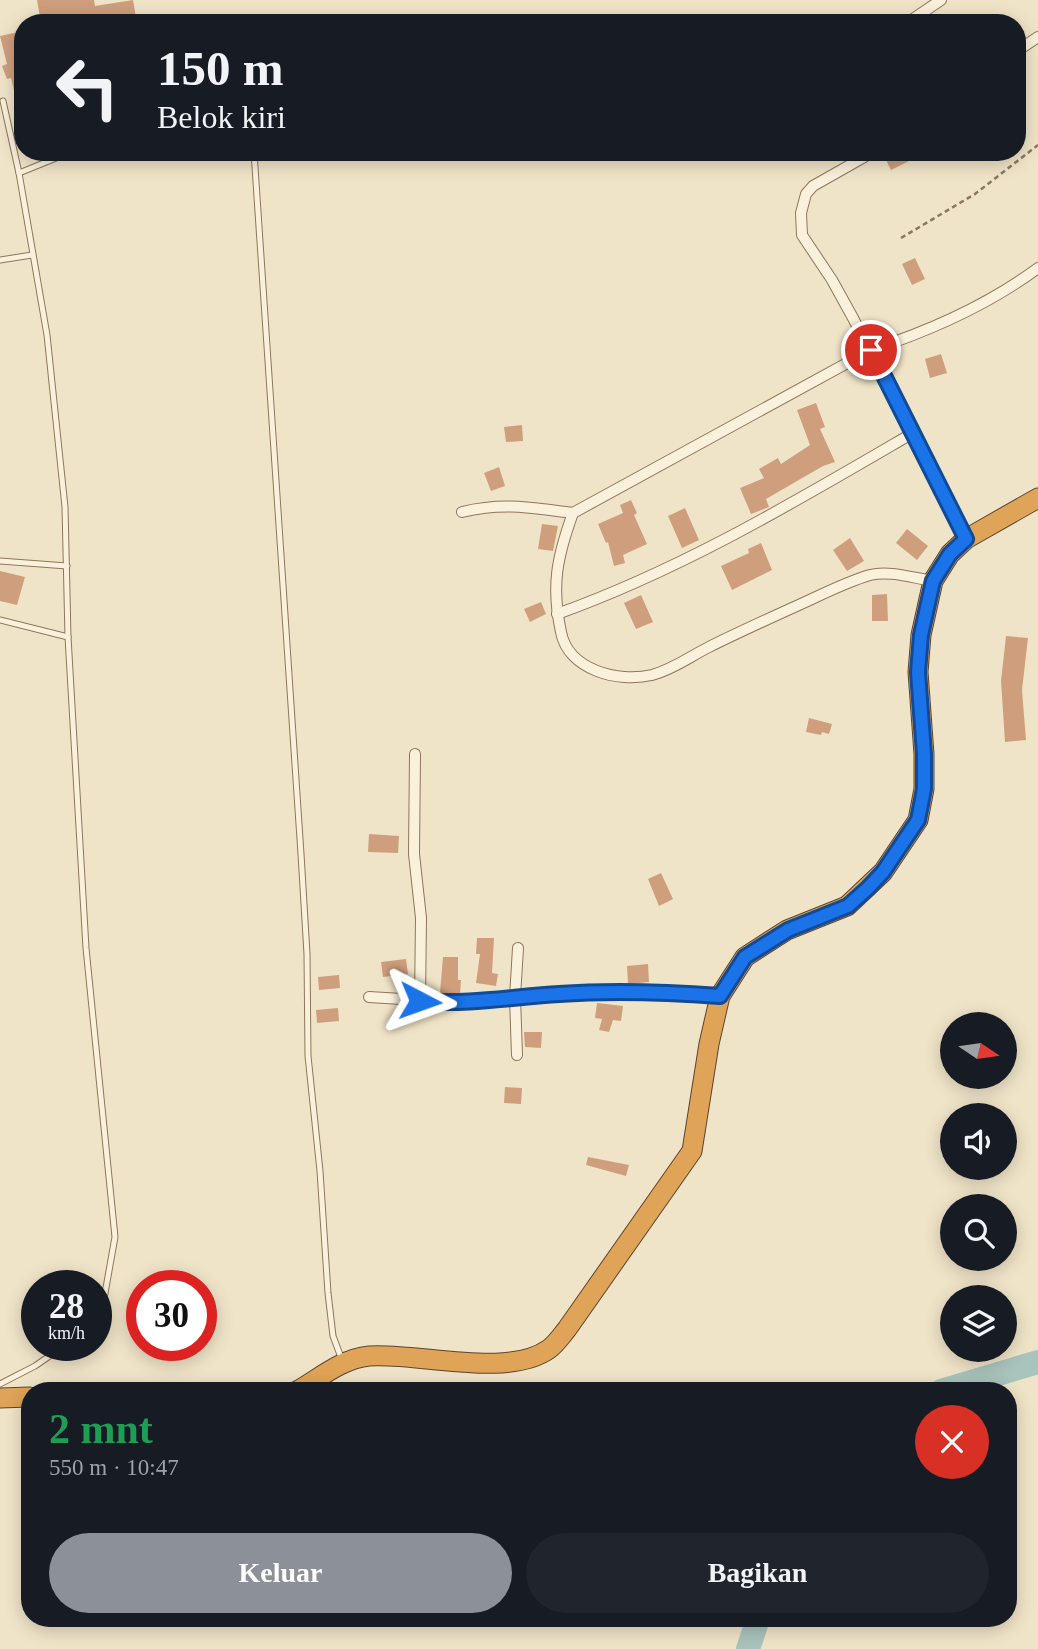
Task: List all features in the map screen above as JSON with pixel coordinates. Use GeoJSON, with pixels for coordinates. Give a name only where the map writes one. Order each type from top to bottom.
{"type":"FeatureCollection","features":[{"type":"Feature","properties":{"kind":"highway"},"geometry":{"type":"LineString","coordinates":[[312,1382],[344,1363],[368,1356],[467,1362],[519,1361],[550,1348],[567,1329],[692,1151],[709,1044],[720,996],[745,957],[788,930],[848,906],[883,872],[918,820],[924,789],[918,672],[921,635],[933,581],[950,554],[966,539],[1038,498]]}},
{"type":"Feature","properties":{"kind":"highway"},"geometry":{"type":"LineString","coordinates":[[0,1398],[21,1397]]}},
{"type":"Feature","properties":{"kind":"street"},"geometry":{"type":"LineString","coordinates":[[920,14],[941,0]]}},
{"type":"Feature","properties":{"kind":"street"},"geometry":{"type":"LineString","coordinates":[[857,161],[813,186],[806,194],[800,213],[802,235],[832,280],[871,350],[966,539]]}},
{"type":"Feature","properties":{"kind":"street"},"geometry":{"type":"LineString","coordinates":[[462,512],[508,505],[573,513],[871,350],[913,336],[956,316],[1000,293],[1038,268]]}},
{"type":"Feature","properties":{"kind":"street"},"geometry":{"type":"LineString","coordinates":[[557,614],[652,576],[790,505],[913,433]]}},
{"type":"Feature","properties":{"kind":"street"},"geometry":{"type":"LineString","coordinates":[[573,513],[555,571],[557,614],[562,640],[569,652],[582,664],[604,674],[632,677],[675,668],[703,650],[746,629],[817,596],[872,575],[896,575],[933,581]]}},
{"type":"Feature","properties":{"kind":"street"},"geometry":{"type":"LineString","coordinates":[[415,754],[414,853],[421,918],[420,1001]]}},
{"type":"Feature","properties":{"kind":"street"},"geometry":{"type":"LineString","coordinates":[[517,1055],[515,997],[518,948]]}},
{"type":"Feature","properties":{"kind":"street"},"geometry":{"type":"LineString","coordinates":[[369,997],[467,1003],[515,997],[626,991],[720,996]]}},
{"type":"Feature","properties":{"kind":"lane"},"geometry":{"type":"LineString","coordinates":[[3,101],[14,150]]}},
{"type":"Feature","properties":{"kind":"lane"},"geometry":{"type":"LineString","coordinates":[[16,161],[47,335],[65,507],[68,637],[86,948],[116,1237],[110,1270]]}},
{"type":"Feature","properties":{"kind":"lane"},"geometry":{"type":"LineString","coordinates":[[19,173],[45,161]]}},
{"type":"Feature","properties":{"kind":"lane"},"geometry":{"type":"LineString","coordinates":[[255,161],[303,891],[308,1056],[333,1336],[344,1363]]}},
{"type":"Feature","properties":{"kind":"lane"},"geometry":{"type":"LineString","coordinates":[[0,260],[32,255]]}},
{"type":"Feature","properties":{"kind":"lane"},"geometry":{"type":"LineString","coordinates":[[0,561],[68,566]]}},
{"type":"Feature","properties":{"kind":"lane"},"geometry":{"type":"LineString","coordinates":[[0,620],[68,637]]}},
{"type":"Feature","properties":{"kind":"lane"},"geometry":{"type":"LineString","coordinates":[[0,1384],[42,1361]]}},
{"type":"Feature","properties":{"kind":"path"},"geometry":{"type":"LineString","coordinates":[[901,238],[975,194],[1017,161]]}},
{"type":"Feature","properties":{"kind":"building"},"geometry":{"type":"Polygon","coordinates":[[[37,0],[94,0],[95,6],[133,0],[135,14],[39,14],[37,0]]]}},
{"type":"Feature","properties":{"kind":"building"},"geometry":{"type":"Polygon","coordinates":[[[14,33],[14,91],[11,78],[7,79],[2,66],[7,64],[0,36],[14,33]]]}},
{"type":"Feature","properties":{"kind":"building"},"geometry":{"type":"Polygon","coordinates":[[[886,161],[909,161],[891,170],[886,161]]]}},
{"type":"Feature","properties":{"kind":"building"},"geometry":{"type":"Polygon","coordinates":[[[915,258],[925,279],[912,285],[902,264],[915,258]]]}},
{"type":"Feature","properties":{"kind":"building"},"geometry":{"type":"Polygon","coordinates":[[[941,354],[947,373],[930,378],[925,359],[941,354]]]}},
{"type":"Feature","properties":{"kind":"building"},"geometry":{"type":"Polygon","coordinates":[[[816,403],[825,427],[820,429],[835,462],[823,466],[766,499],[769,507],[751,514],[740,488],[764,478],[759,469],[778,458],[781,464],[810,445],[797,410],[816,403]]]}},
{"type":"Feature","properties":{"kind":"building"},"geometry":{"type":"Polygon","coordinates":[[[522,425],[523,441],[506,442],[504,427],[522,425]]]}},
{"type":"Feature","properties":{"kind":"building"},"geometry":{"type":"Polygon","coordinates":[[[499,467],[505,486],[491,491],[484,473],[499,467]]]}},
{"type":"Feature","properties":{"kind":"building"},"geometry":{"type":"Polygon","coordinates":[[[631,500],[637,513],[634,515],[647,544],[623,555],[625,563],[614,566],[608,542],[606,543],[598,524],[623,513],[620,505],[631,500]]]}},
{"type":"Feature","properties":{"kind":"building"},"geometry":{"type":"Polygon","coordinates":[[[685,508],[699,540],[682,548],[668,516],[685,508]]]}},
{"type":"Feature","properties":{"kind":"building"},"geometry":{"type":"Polygon","coordinates":[[[542,524],[558,526],[553,551],[538,549],[542,524]]]}},
{"type":"Feature","properties":{"kind":"building"},"geometry":{"type":"Polygon","coordinates":[[[907,529],[928,546],[917,560],[896,543],[907,529]]]}},
{"type":"Feature","properties":{"kind":"building"},"geometry":{"type":"Polygon","coordinates":[[[850,538],[864,561],[847,571],[833,550],[850,538]]]}},
{"type":"Feature","properties":{"kind":"building"},"geometry":{"type":"Polygon","coordinates":[[[761,543],[772,570],[732,590],[721,566],[749,553],[748,549],[761,543]]]}},
{"type":"Feature","properties":{"kind":"building"},"geometry":{"type":"Polygon","coordinates":[[[0,571],[25,577],[17,605],[0,601],[0,571]]]}},
{"type":"Feature","properties":{"kind":"building"},"geometry":{"type":"Polygon","coordinates":[[[887,594],[888,621],[872,621],[872,595],[887,594]]]}},
{"type":"Feature","properties":{"kind":"building"},"geometry":{"type":"Polygon","coordinates":[[[641,595],[653,622],[636,629],[624,603],[641,595]]]}},
{"type":"Feature","properties":{"kind":"building"},"geometry":{"type":"Polygon","coordinates":[[[541,602],[546,614],[530,622],[524,609],[541,602]]]}},
{"type":"Feature","properties":{"kind":"building"},"geometry":{"type":"Polygon","coordinates":[[[1006,636],[1028,638],[1022,690],[1026,740],[1005,742],[1001,681],[1006,636]]]}},
{"type":"Feature","properties":{"kind":"building"},"geometry":{"type":"Polygon","coordinates":[[[809,718],[832,724],[829,734],[806,732],[809,718]]]}},
{"type":"Feature","properties":{"kind":"building"},"geometry":{"type":"Polygon","coordinates":[[[369,834],[399,836],[398,853],[368,852],[369,834]]]}},
{"type":"Feature","properties":{"kind":"building"},"geometry":{"type":"Polygon","coordinates":[[[661,873],[673,899],[659,906],[648,879],[661,873]]]}},
{"type":"Feature","properties":{"kind":"building"},"geometry":{"type":"Polygon","coordinates":[[[477,938],[494,938],[492,973],[498,974],[496,986],[476,983],[480,954],[476,954],[477,938]]]}},
{"type":"Feature","properties":{"kind":"building"},"geometry":{"type":"Polygon","coordinates":[[[443,957],[458,957],[460,995],[440,993],[443,957]]]}},
{"type":"Feature","properties":{"kind":"building"},"geometry":{"type":"Polygon","coordinates":[[[406,959],[408,974],[383,977],[381,962],[406,959]]]}},
{"type":"Feature","properties":{"kind":"building"},"geometry":{"type":"Polygon","coordinates":[[[648,964],[649,982],[628,984],[627,966],[648,964]]]}},
{"type":"Feature","properties":{"kind":"building"},"geometry":{"type":"Polygon","coordinates":[[[339,975],[340,988],[319,990],[318,977],[339,975]]]}},
{"type":"Feature","properties":{"kind":"building"},"geometry":{"type":"Polygon","coordinates":[[[597,1003],[623,1006],[621,1021],[613,1020],[609,1032],[599,1030],[602,1019],[595,1018],[597,1003]]]}},
{"type":"Feature","properties":{"kind":"building"},"geometry":{"type":"Polygon","coordinates":[[[338,1008],[339,1021],[317,1023],[316,1010],[338,1008]]]}},
{"type":"Feature","properties":{"kind":"building"},"geometry":{"type":"Polygon","coordinates":[[[524,1032],[542,1032],[541,1048],[525,1047],[524,1032]]]}},
{"type":"Feature","properties":{"kind":"building"},"geometry":{"type":"Polygon","coordinates":[[[505,1087],[522,1088],[521,1104],[504,1103],[505,1087]]]}},
{"type":"Feature","properties":{"kind":"building"},"geometry":{"type":"Polygon","coordinates":[[[588,1157],[629,1165],[626,1176],[586,1165],[588,1157]]]}},
{"type":"Feature","properties":{"kind":"waterway"},"geometry":{"type":"LineString","coordinates":[[971,1382],[1038,1362]]}},
{"type":"Feature","properties":{"kind":"waterway"},"geometry":{"type":"LineString","coordinates":[[748,1649],[755,1627]]}},
{"type":"Feature","properties":{"kind":"route"},"geometry":{"type":"LineString","coordinates":[[420,1001],[467,1003],[560,993],[626,991],[720,996],[745,957],[788,930],[848,906],[883,872],[918,820],[924,789],[918,672],[926,606],[933,581],[950,554],[966,539],[871,350]]}}]}
